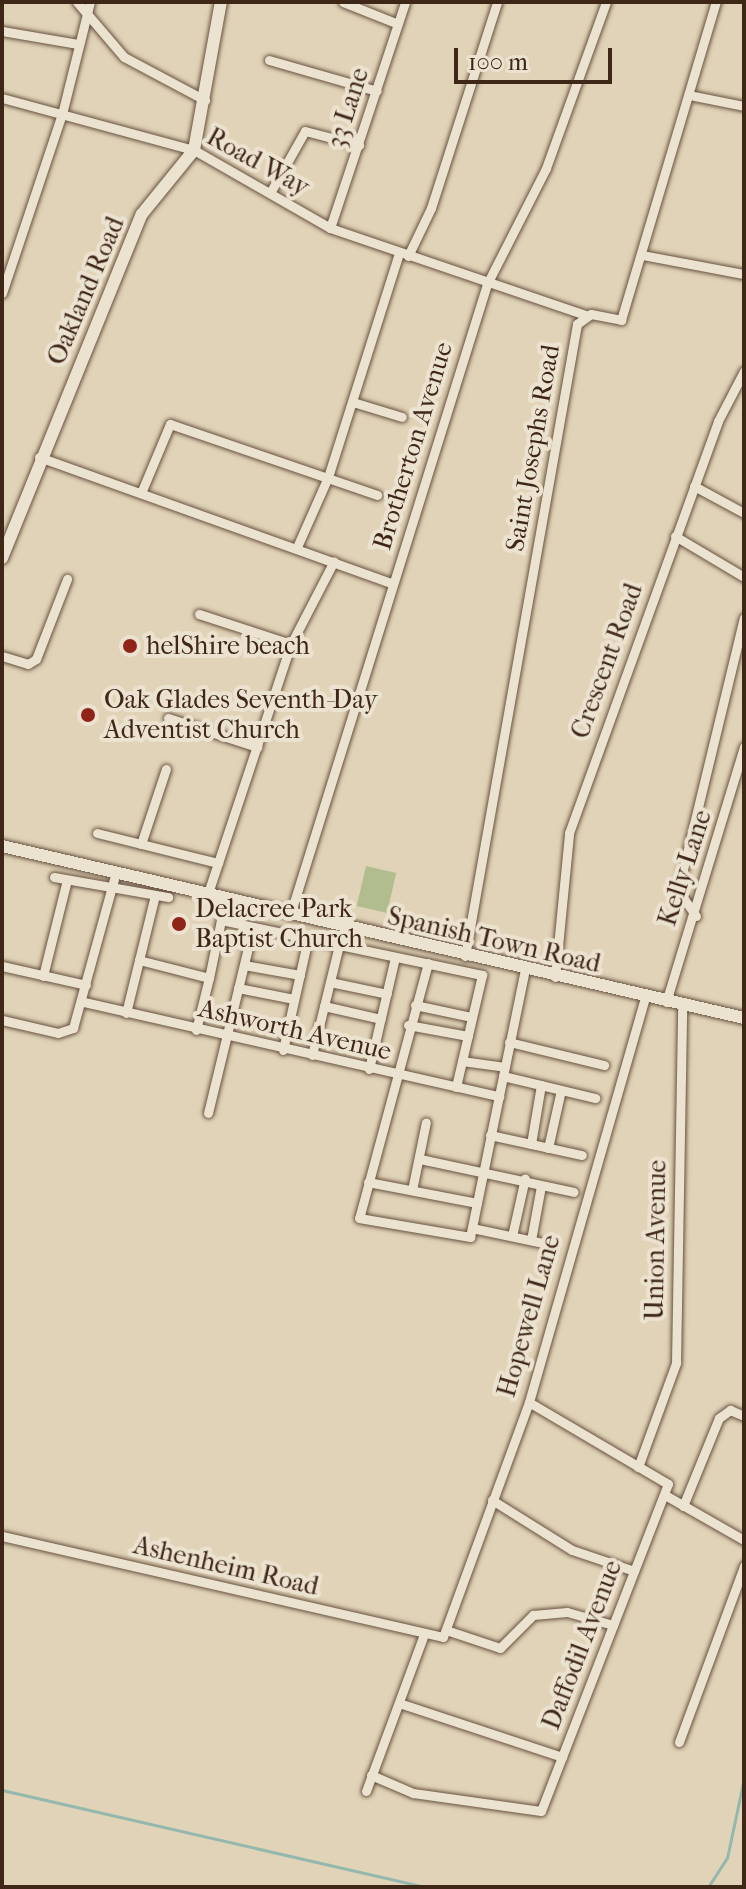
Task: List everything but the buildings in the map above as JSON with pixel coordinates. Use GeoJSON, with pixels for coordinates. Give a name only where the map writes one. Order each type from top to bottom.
{"type":"FeatureCollection","features":[{"type":"Feature","properties":{"kind":"main road","name":"Oakland Road"},"geometry":{"type":"LineString","coordinates":[[2,558],[39,457],[142,214],[194,150],[221,2]]}},
{"type":"Feature","properties":{"kind":"main road","name":"Spanish Town Road"},"geometry":{"type":"LineString","coordinates":[[2,846],[555,977],[744,1018]]}},
{"type":"Feature","properties":{"kind":"street"},"geometry":{"type":"LineString","coordinates":[[77,2],[124,57],[205,100]]}},
{"type":"Feature","properties":{"kind":"street"},"geometry":{"type":"LineString","coordinates":[[2,293],[62,114],[90,2]]}},
{"type":"Feature","properties":{"kind":"street"},"geometry":{"type":"LineString","coordinates":[[343,2],[398,24]]}},
{"type":"Feature","properties":{"kind":"street","name":"33 Lane"},"geometry":{"type":"LineString","coordinates":[[330,228],[405,2]]}},
{"type":"Feature","properties":{"kind":"street"},"geometry":{"type":"LineString","coordinates":[[297,547],[328,477],[403,254],[431,208],[497,2]]}},
{"type":"Feature","properties":{"kind":"street","name":"Brotherton Avenue"},"geometry":{"type":"LineString","coordinates":[[290,915],[487,284],[546,168],[606,2]]}},
{"type":"Feature","properties":{"kind":"street","name":"Saint Josephs Road"},"geometry":{"type":"LineString","coordinates":[[465,956],[577,324],[586,315],[621,320],[694,96],[716,2]]}},
{"type":"Feature","properties":{"kind":"street"},"geometry":{"type":"LineString","coordinates":[[2,31],[78,44]]}},
{"type":"Feature","properties":{"kind":"street"},"geometry":{"type":"LineString","coordinates":[[269,60],[377,91]]}},
{"type":"Feature","properties":{"kind":"street"},"geometry":{"type":"LineString","coordinates":[[694,96],[744,106]]}},
{"type":"Feature","properties":{"kind":"street","name":"Road Way"},"geometry":{"type":"LineString","coordinates":[[2,98],[194,150],[330,228],[487,284],[586,315]]}},
{"type":"Feature","properties":{"kind":"street"},"geometry":{"type":"LineString","coordinates":[[270,193],[305,131],[359,145]]}},
{"type":"Feature","properties":{"kind":"street"},"geometry":{"type":"LineString","coordinates":[[642,255],[744,274]]}},
{"type":"Feature","properties":{"kind":"street","name":"Crescent Road"},"geometry":{"type":"LineString","coordinates":[[555,977],[569,833],[675,536],[744,371]]}},
{"type":"Feature","properties":{"kind":"street"},"geometry":{"type":"LineString","coordinates":[[353,402],[402,417]]}},
{"type":"Feature","properties":{"kind":"street"},"geometry":{"type":"LineString","coordinates":[[141,493],[170,424],[377,495]]}},
{"type":"Feature","properties":{"kind":"street"},"geometry":{"type":"LineString","coordinates":[[39,457],[297,547],[393,584]]}},
{"type":"Feature","properties":{"kind":"street"},"geometry":{"type":"LineString","coordinates":[[694,486],[744,513]]}},
{"type":"Feature","properties":{"kind":"street"},"geometry":{"type":"LineString","coordinates":[[675,536],[744,577]]}},
{"type":"Feature","properties":{"kind":"street"},"geometry":{"type":"LineString","coordinates":[[208,893],[291,644],[334,561]]}},
{"type":"Feature","properties":{"kind":"street"},"geometry":{"type":"LineString","coordinates":[[2,656],[28,664],[36,659],[67,579]]}},
{"type":"Feature","properties":{"kind":"street"},"geometry":{"type":"LineString","coordinates":[[199,614],[291,644]]}},
{"type":"Feature","properties":{"kind":"street"},"geometry":{"type":"LineString","coordinates":[[696,916],[678,890],[744,618]]}},
{"type":"Feature","properties":{"kind":"street"},"geometry":{"type":"LineString","coordinates":[[168,718],[257,747]]}},
{"type":"Feature","properties":{"kind":"street","name":"Kelly Lane"},"geometry":{"type":"LineString","coordinates":[[666,1002],[696,916],[744,747]]}},
{"type":"Feature","properties":{"kind":"street"},"geometry":{"type":"LineString","coordinates":[[141,844],[166,769]]}},
{"type":"Feature","properties":{"kind":"street"},"geometry":{"type":"LineString","coordinates":[[97,833],[218,863]]}},
{"type":"Feature","properties":{"kind":"street"},"geometry":{"type":"LineString","coordinates":[[2,1020],[66,1032],[84,1002],[116,872]]}},
{"type":"Feature","properties":{"kind":"street"},"geometry":{"type":"LineString","coordinates":[[54,877],[168,897]]}},
{"type":"Feature","properties":{"kind":"street"},"geometry":{"type":"LineString","coordinates":[[43,976],[67,880]]}},
{"type":"Feature","properties":{"kind":"street"},"geometry":{"type":"LineString","coordinates":[[126,1013],[155,895]]}},
{"type":"Feature","properties":{"kind":"street"},"geometry":{"type":"LineString","coordinates":[[196,1030],[221,920],[428,963],[482,975],[456,1087]]}},
{"type":"Feature","properties":{"kind":"street"},"geometry":{"type":"LineString","coordinates":[[208,1113],[253,927]]}},
{"type":"Feature","properties":{"kind":"street"},"geometry":{"type":"LineString","coordinates":[[283,1050],[308,938]]}},
{"type":"Feature","properties":{"kind":"street"},"geometry":{"type":"LineString","coordinates":[[312,1055],[339,945]]}},
{"type":"Feature","properties":{"kind":"street"},"geometry":{"type":"LineString","coordinates":[[369,1069],[395,957]]}},
{"type":"Feature","properties":{"kind":"street"},"geometry":{"type":"LineString","coordinates":[[139,960],[209,978]]}},
{"type":"Feature","properties":{"kind":"street"},"geometry":{"type":"LineString","coordinates":[[428,963],[393,1075],[359,1218],[512,1236],[543,1243]]}},
{"type":"Feature","properties":{"kind":"street"},"geometry":{"type":"LineString","coordinates":[[244,965],[300,975]]}},
{"type":"Feature","properties":{"kind":"street"},"geometry":{"type":"LineString","coordinates":[[2,966],[86,985]]}},
{"type":"Feature","properties":{"kind":"street"},"geometry":{"type":"LineString","coordinates":[[471,1233],[525,969]]}},
{"type":"Feature","properties":{"kind":"street"},"geometry":{"type":"LineString","coordinates":[[330,982],[387,994]]}},
{"type":"Feature","properties":{"kind":"street"},"geometry":{"type":"LineString","coordinates":[[238,988],[294,999]]}},
{"type":"Feature","properties":{"kind":"street","name":"Hopewell Lane"},"geometry":{"type":"LineString","coordinates":[[439,1640],[446,1630],[529,1402],[645,997]]}},
{"type":"Feature","properties":{"kind":"street","name":"Ashworth Avenue"},"geometry":{"type":"LineString","coordinates":[[84,1002],[393,1075],[499,1096]]}},
{"type":"Feature","properties":{"kind":"street"},"geometry":{"type":"LineString","coordinates":[[415,1005],[471,1017]]}},
{"type":"Feature","properties":{"kind":"street"},"geometry":{"type":"LineString","coordinates":[[324,1006],[381,1019]]}},
{"type":"Feature","properties":{"kind":"street","name":"Union Avenue"},"geometry":{"type":"LineString","coordinates":[[638,1467],[676,1363],[682,1006]]}},
{"type":"Feature","properties":{"kind":"street"},"geometry":{"type":"LineString","coordinates":[[408,1025],[468,1036]]}},
{"type":"Feature","properties":{"kind":"street"},"geometry":{"type":"LineString","coordinates":[[509,1042],[604,1065]]}},
{"type":"Feature","properties":{"kind":"street"},"geometry":{"type":"LineString","coordinates":[[462,1061],[595,1098]]}},
{"type":"Feature","properties":{"kind":"street"},"geometry":{"type":"LineString","coordinates":[[531,1144],[541,1085]]}},
{"type":"Feature","properties":{"kind":"street"},"geometry":{"type":"LineString","coordinates":[[548,1148],[561,1090]]}},
{"type":"Feature","properties":{"kind":"street"},"geometry":{"type":"LineString","coordinates":[[412,1190],[426,1122]]}},
{"type":"Feature","properties":{"kind":"street"},"geometry":{"type":"LineString","coordinates":[[490,1135],[582,1155]]}},
{"type":"Feature","properties":{"kind":"street"},"geometry":{"type":"LineString","coordinates":[[420,1159],[525,1178],[541,1186],[574,1192]]}},
{"type":"Feature","properties":{"kind":"street"},"geometry":{"type":"LineString","coordinates":[[512,1236],[525,1178]]}},
{"type":"Feature","properties":{"kind":"street"},"geometry":{"type":"LineString","coordinates":[[368,1182],[477,1203]]}},
{"type":"Feature","properties":{"kind":"street"},"geometry":{"type":"LineString","coordinates":[[531,1240],[541,1186]]}},
{"type":"Feature","properties":{"kind":"street"},"geometry":{"type":"LineString","coordinates":[[529,1402],[668,1484],[665,1495],[744,1540]]}},
{"type":"Feature","properties":{"kind":"street"},"geometry":{"type":"LineString","coordinates":[[683,1506],[719,1418],[730,1410],[744,1416]]}},
{"type":"Feature","properties":{"kind":"street","name":"Daffodil Avenue"},"geometry":{"type":"LineString","coordinates":[[371,1775],[413,1793],[541,1811],[665,1495]]}},
{"type":"Feature","properties":{"kind":"street"},"geometry":{"type":"LineString","coordinates":[[492,1500],[572,1550],[634,1571]]}},
{"type":"Feature","properties":{"kind":"street","name":"Ashenheim Road"},"geometry":{"type":"LineString","coordinates":[[2,1536],[439,1640]]}},
{"type":"Feature","properties":{"kind":"street"},"geometry":{"type":"LineString","coordinates":[[679,1742],[744,1566]]}},
{"type":"Feature","properties":{"kind":"street"},"geometry":{"type":"LineString","coordinates":[[446,1630],[500,1648],[533,1615],[567,1612],[613,1625]]}},
{"type":"Feature","properties":{"kind":"street"},"geometry":{"type":"LineString","coordinates":[[366,1791],[423,1637]]}},
{"type":"Feature","properties":{"kind":"street"},"geometry":{"type":"LineString","coordinates":[[399,1703],[562,1757]]}},
{"type":"Feature","properties":{"kind":"green space"},"geometry":{"type":"Polygon","coordinates":[[[366,866],[396,873],[387,913],[357,906],[366,866]]]}},
{"type":"Feature","properties":{"kind":"waterway"},"geometry":{"type":"LineString","coordinates":[[708,1887],[727,1858],[744,1778]]}},
{"type":"Feature","properties":{"kind":"waterway"},"geometry":{"type":"LineString","coordinates":[[2,1790],[426,1887]]}},
{"type":"Feature","properties":{"kind":"place","name":"helShire beach"},"geometry":{"type":"Point","coordinates":[130,646]}},
{"type":"Feature","properties":{"kind":"place","name":"Oak Glades Seventh-Day Adventist Church"},"geometry":{"type":"Point","coordinates":[88,715]}},
{"type":"Feature","properties":{"kind":"place","name":"Delacree Park Baptist Church"},"geometry":{"type":"Point","coordinates":[179,924]}}]}
